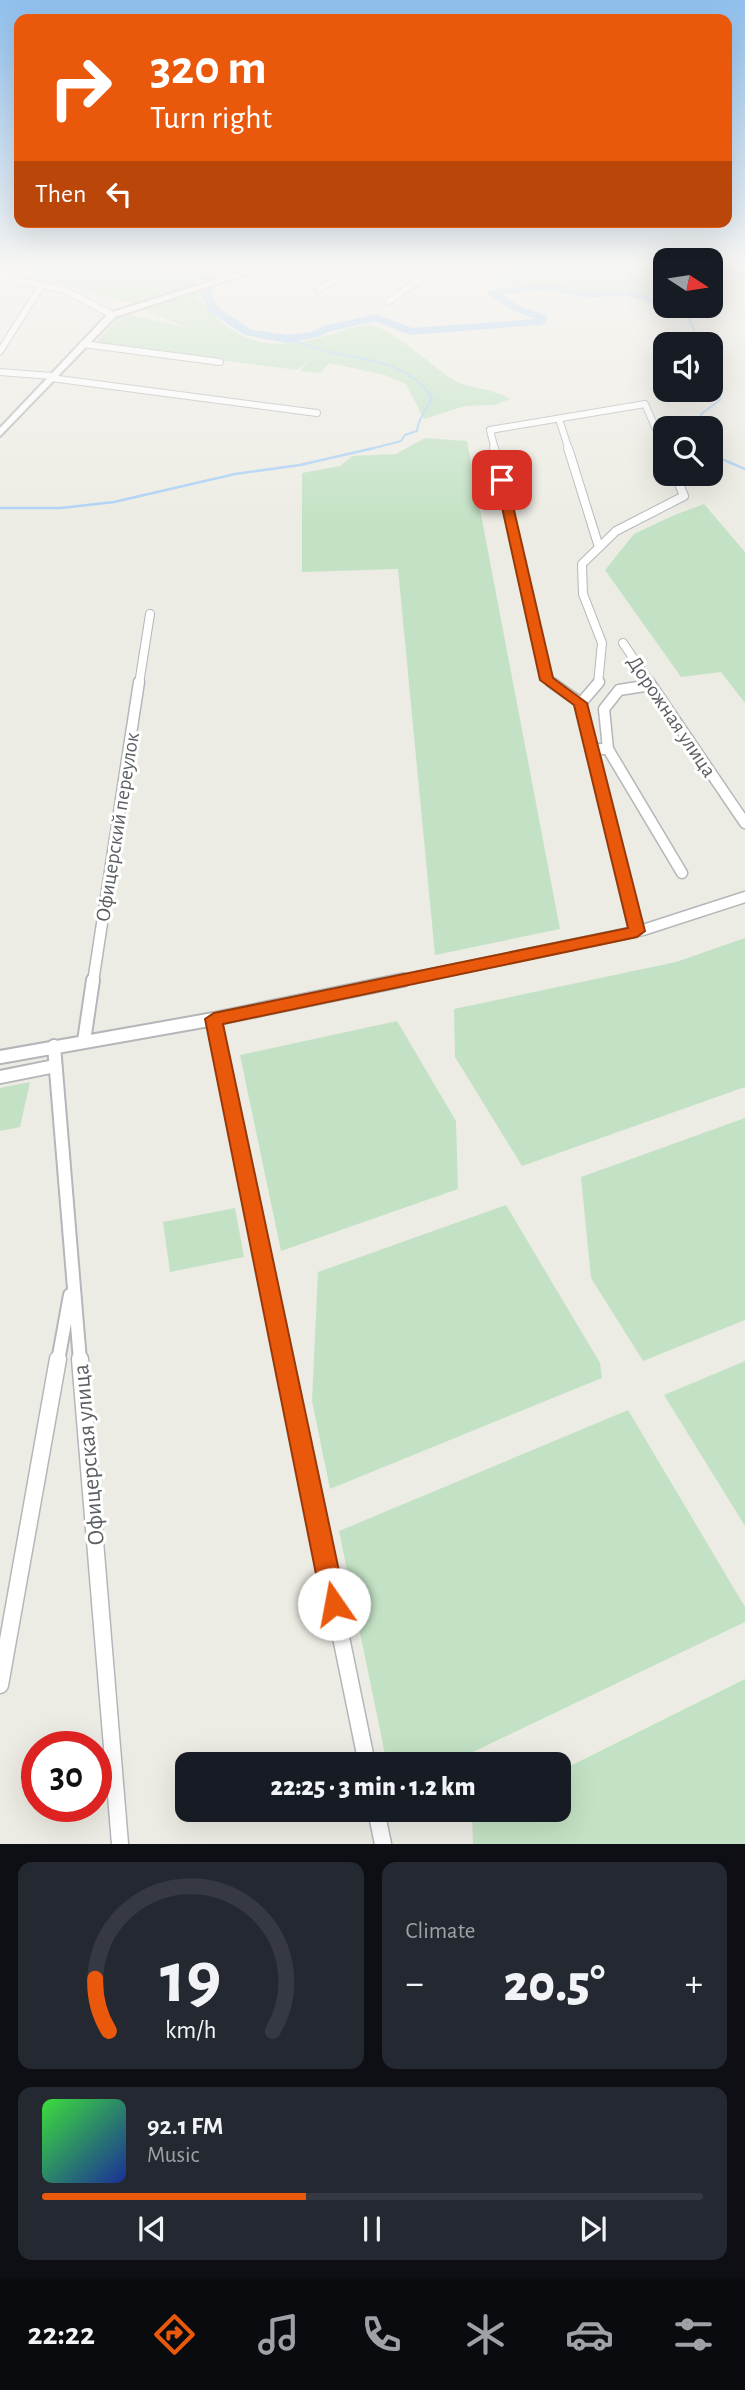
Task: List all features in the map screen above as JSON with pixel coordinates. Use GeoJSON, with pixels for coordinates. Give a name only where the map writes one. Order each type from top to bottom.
{"type":"FeatureCollection","features":[{"type":"Feature","properties":{"kind":"street"},"geometry":{"type":"LineString","coordinates":[[0,433],[75,352]]}},
{"type":"Feature","properties":{"kind":"street"},"geometry":{"type":"LineString","coordinates":[[144,352],[220,362]]}},
{"type":"Feature","properties":{"kind":"street"},"geometry":{"type":"LineString","coordinates":[[0,372],[317,413]]}},
{"type":"Feature","properties":{"kind":"street"},"geometry":{"type":"LineString","coordinates":[[637,931],[581,703],[547,680],[490,430],[645,404],[653,423]]}},
{"type":"Feature","properties":{"kind":"street"},"geometry":{"type":"LineString","coordinates":[[559,419],[598,544]]}},
{"type":"Feature","properties":{"kind":"street"},"geometry":{"type":"LineString","coordinates":[[581,703],[600,681],[602,643],[583,593],[582,564],[598,544],[616,530],[684,496],[680,486]]}},
{"type":"Feature","properties":{"kind":"street","name":"Офицерский переулок"},"geometry":{"type":"LineString","coordinates":[[85,1041],[150,614]]}},
{"type":"Feature","properties":{"kind":"street","name":"Дорожная улица"},"geometry":{"type":"LineString","coordinates":[[622,643],[745,823]]}},
{"type":"Feature","properties":{"kind":"street"},"geometry":{"type":"LineString","coordinates":[[651,685],[619,690],[604,709],[608,749],[682,873]]}},
{"type":"Feature","properties":{"kind":"street"},"geometry":{"type":"LineString","coordinates":[[592,749],[608,749]]}},
{"type":"Feature","properties":{"kind":"street"},"geometry":{"type":"LineString","coordinates":[[0,1057],[214,1019],[637,931],[745,897]]}},
{"type":"Feature","properties":{"kind":"street"},"geometry":{"type":"LineString","coordinates":[[214,1019],[365,1752]]}},
{"type":"Feature","properties":{"kind":"street","name":"Офицерская улица"},"geometry":{"type":"LineString","coordinates":[[54,1046],[120,1844]]}},
{"type":"Feature","properties":{"kind":"street"},"geometry":{"type":"LineString","coordinates":[[0,1077],[55,1066]]}},
{"type":"Feature","properties":{"kind":"street"},"geometry":{"type":"LineString","coordinates":[[0,1685],[73,1278]]}},
{"type":"Feature","properties":{"kind":"street"},"geometry":{"type":"LineString","coordinates":[[378,1822],[383,1844]]}},
{"type":"Feature","properties":{"kind":"green space"},"geometry":{"type":"Polygon","coordinates":[[[158,352],[416,352],[454,380],[467,386],[496,392],[510,399],[495,405],[465,406],[424,419],[406,384],[385,375],[329,363],[320,373],[300,371],[309,360],[297,370],[158,352]]]}},
{"type":"Feature","properties":{"kind":"green space"},"geometry":{"type":"Polygon","coordinates":[[[425,438],[467,441],[560,929],[435,955],[398,569],[302,572],[302,473],[340,466],[352,456],[396,454],[425,438]]]}},
{"type":"Feature","properties":{"kind":"green space"},"geometry":{"type":"Polygon","coordinates":[[[704,504],[745,552],[745,703],[721,672],[681,677],[605,570],[634,534],[704,504]]]}},
{"type":"Feature","properties":{"kind":"green space"},"geometry":{"type":"Polygon","coordinates":[[[745,938],[745,1087],[522,1166],[455,1057],[454,1009],[676,962],[745,938]]]}},
{"type":"Feature","properties":{"kind":"green space"},"geometry":{"type":"Polygon","coordinates":[[[397,1021],[456,1121],[458,1189],[281,1251],[240,1055],[397,1021]]]}},
{"type":"Feature","properties":{"kind":"green space"},"geometry":{"type":"Polygon","coordinates":[[[30,1082],[20,1127],[0,1131],[0,1088],[30,1082]]]}},
{"type":"Feature","properties":{"kind":"green space"},"geometry":{"type":"Polygon","coordinates":[[[745,1118],[745,1320],[643,1361],[591,1278],[581,1177],[745,1118]]]}},
{"type":"Feature","properties":{"kind":"green space"},"geometry":{"type":"Polygon","coordinates":[[[506,1205],[600,1363],[602,1378],[330,1489],[312,1401],[318,1272],[506,1205]]]}},
{"type":"Feature","properties":{"kind":"green space"},"geometry":{"type":"Polygon","coordinates":[[[235,1208],[244,1257],[170,1272],[163,1222],[235,1208]]]}},
{"type":"Feature","properties":{"kind":"green space"},"geometry":{"type":"Polygon","coordinates":[[[745,1361],[745,1526],[664,1395],[745,1361]]]}},
{"type":"Feature","properties":{"kind":"green space"},"geometry":{"type":"Polygon","coordinates":[[[628,1410],[745,1607],[745,1622],[473,1752],[385,1752],[339,1531],[628,1410]]]}},
{"type":"Feature","properties":{"kind":"green space"},"geometry":{"type":"Polygon","coordinates":[[[745,1679],[745,1844],[473,1844],[472,1822],[571,1822],[571,1766],[745,1679]]]}},
{"type":"Feature","properties":{"kind":"waterway"},"geometry":{"type":"LineString","coordinates":[[333,352],[401,370],[432,397],[417,431],[405,435],[401,441],[367,450]]}},
{"type":"Feature","properties":{"kind":"waterway"},"geometry":{"type":"LineString","coordinates":[[701,416],[717,402]]}},
{"type":"Feature","properties":{"kind":"waterway"},"geometry":{"type":"LineString","coordinates":[[0,508],[61,508],[114,502],[235,474],[300,465],[374,448]]}},
{"type":"Feature","properties":{"kind":"waterway"},"geometry":{"type":"LineString","coordinates":[[723,459],[745,469]]}},
{"type":"Feature","properties":{"kind":"route"},"geometry":{"type":"LineString","coordinates":[[334,1604],[214,1019],[637,931],[625,891],[581,703],[547,680],[502,480]]}}]}
